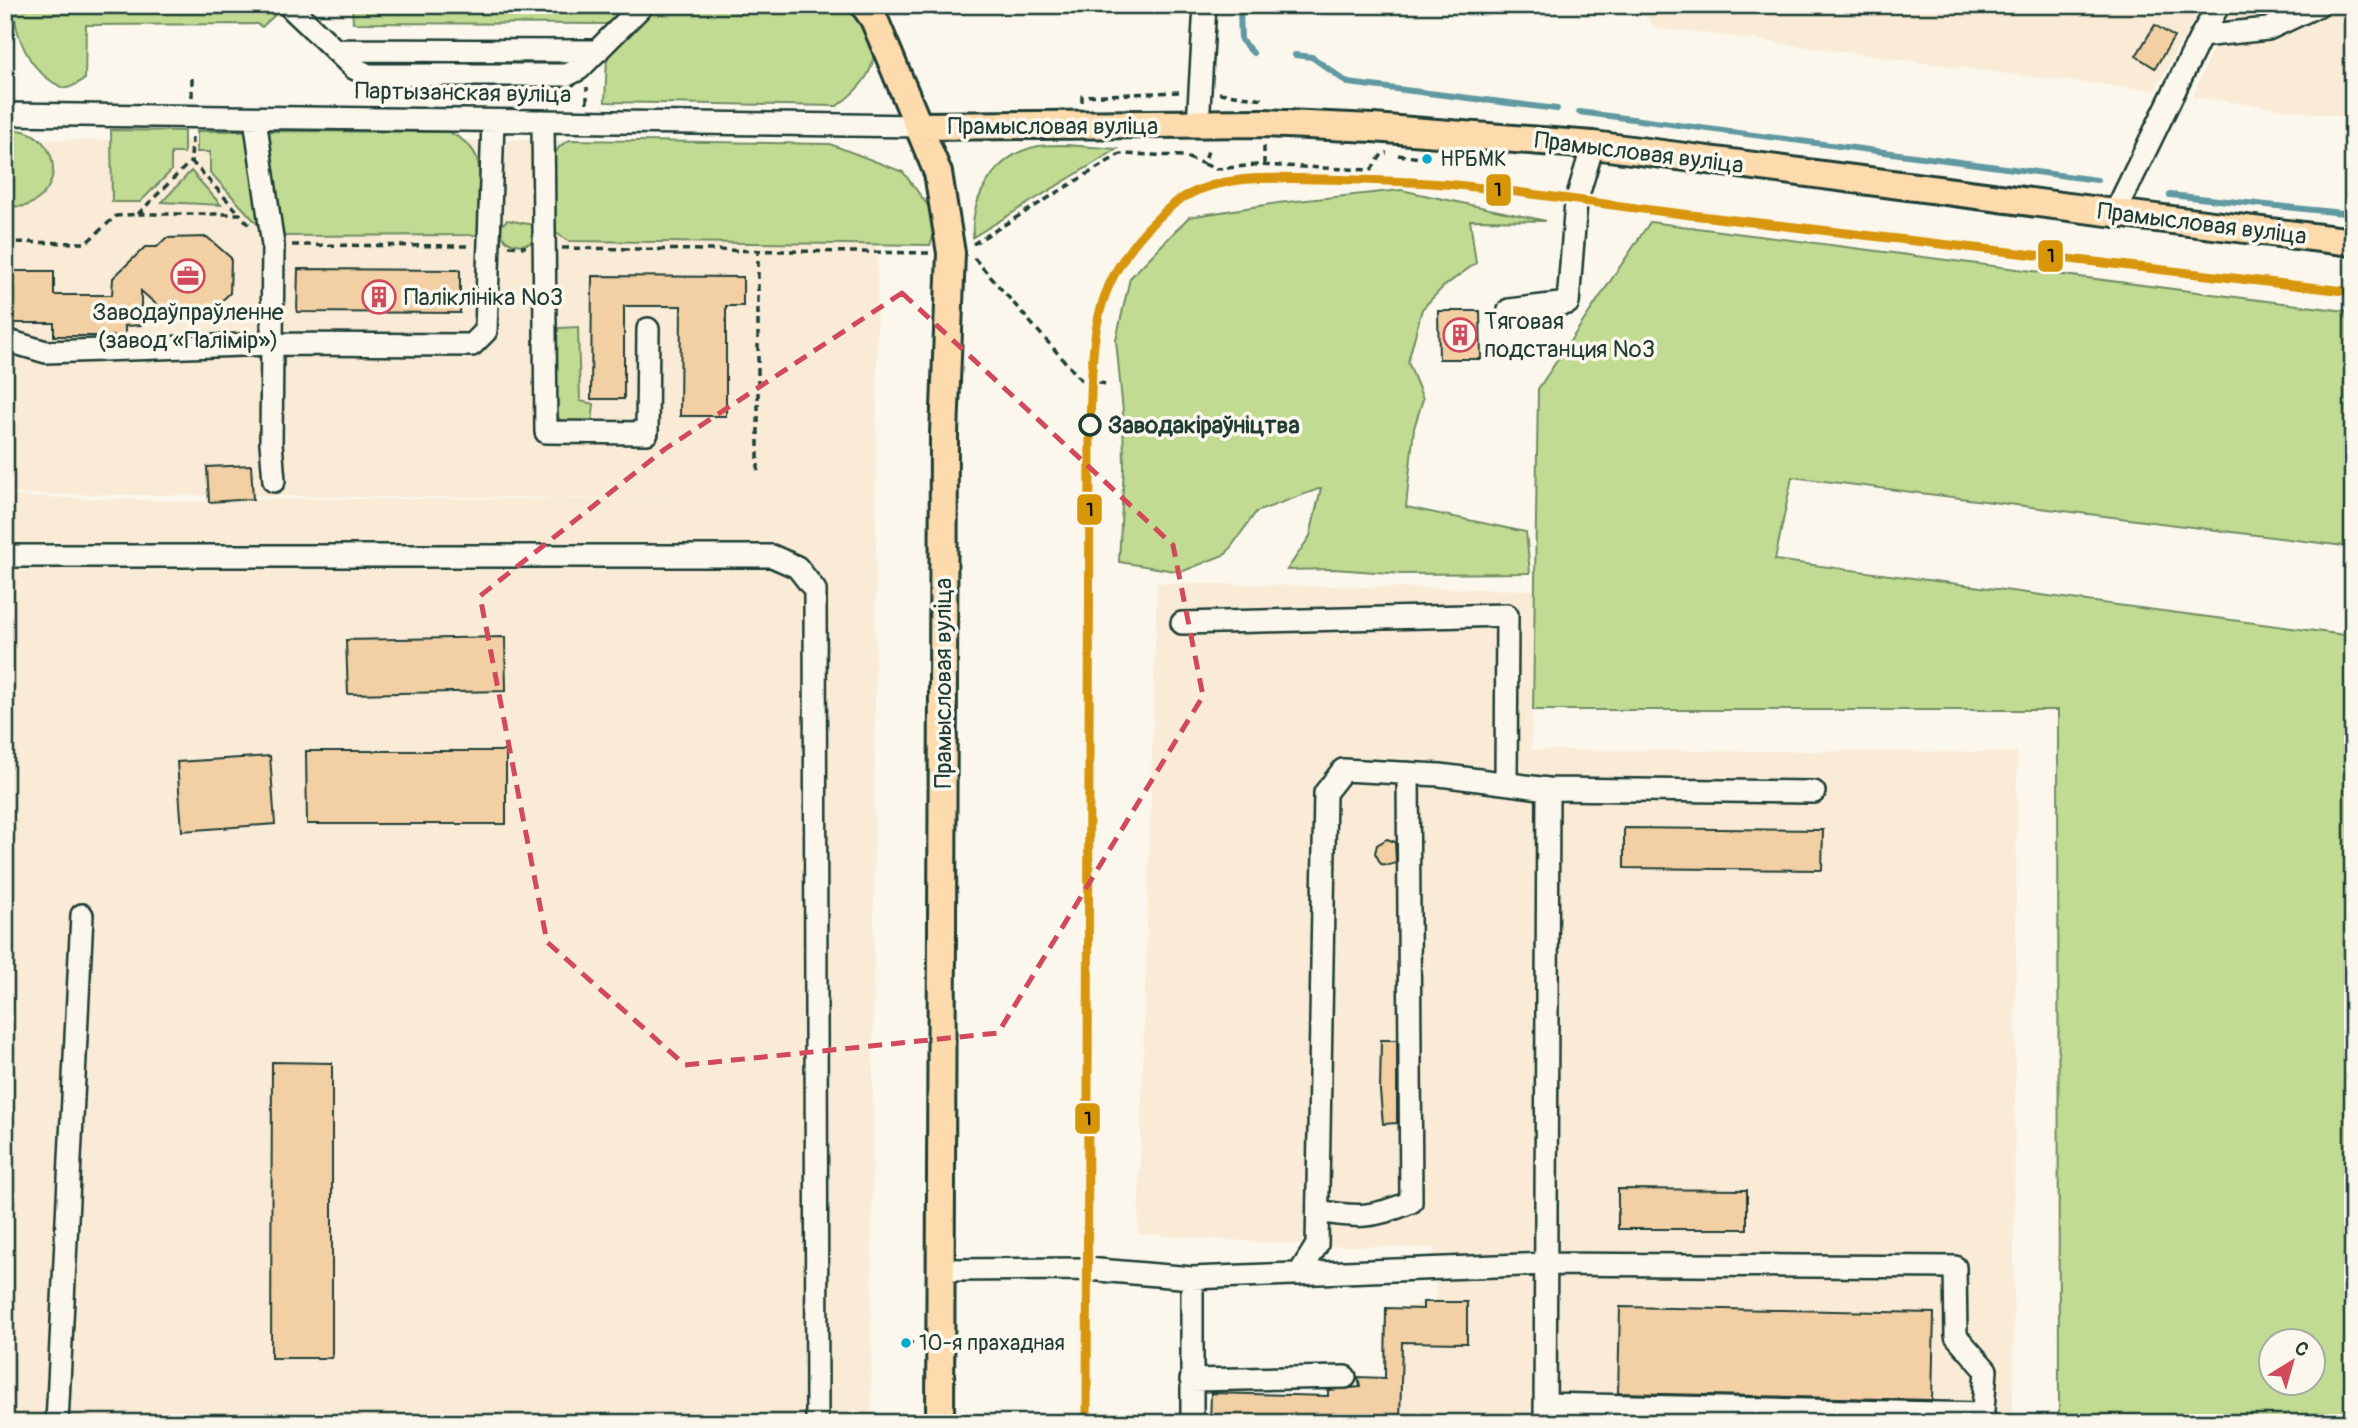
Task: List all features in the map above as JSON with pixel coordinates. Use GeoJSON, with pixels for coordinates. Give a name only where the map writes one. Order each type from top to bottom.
{"type":"FeatureCollection","features":[{"type":"Feature","properties":{"kind":"main road"},"geometry":{"type":"LineString","coordinates":[[864,5],[874,19],[920,126]]}},
{"type":"Feature","properties":{"kind":"main road","name":"Прамысловая вуліца"},"geometry":{"type":"LineString","coordinates":[[940,1423],[944,434],[951,253],[938,173],[920,126],[1265,123],[1360,127],[1593,145],[2115,214],[2353,242]]}},
{"type":"Feature","properties":{"kind":"street"},"geometry":{"type":"LineString","coordinates":[[288,5],[354,68],[368,75],[567,75],[579,69],[643,5]]}},
{"type":"Feature","properties":{"kind":"street"},"geometry":{"type":"LineString","coordinates":[[1198,125],[1205,5]]}},
{"type":"Feature","properties":{"kind":"street"},"geometry":{"type":"LineString","coordinates":[[2115,214],[2201,36],[2219,5]]}},
{"type":"Feature","properties":{"kind":"street"},"geometry":{"type":"LineString","coordinates":[[2201,36],[2268,29],[2319,5]]}},
{"type":"Feature","properties":{"kind":"street","name":"Партызанская вуліца"},"geometry":{"type":"LineString","coordinates":[[5,114],[920,126]]}},
{"type":"Feature","properties":{"kind":"street"},"geometry":{"type":"LineString","coordinates":[[255,118],[273,244],[271,443],[274,481]]}},
{"type":"Feature","properties":{"kind":"street"},"geometry":{"type":"LineString","coordinates":[[5,340],[46,352],[272,344],[472,345],[486,331],[493,121]]}},
{"type":"Feature","properties":{"kind":"street"},"geometry":{"type":"LineString","coordinates":[[542,121],[546,432],[647,433],[648,329]]}},
{"type":"Feature","properties":{"kind":"street"},"geometry":{"type":"LineString","coordinates":[[1509,310],[1568,303],[1576,202],[1593,145]]}},
{"type":"Feature","properties":{"kind":"street"},"geometry":{"type":"LineString","coordinates":[[5,556],[772,556],[797,567],[815,590],[817,1423]]}},
{"type":"Feature","properties":{"kind":"street"},"geometry":{"type":"LineString","coordinates":[[1182,623],[1507,615],[1506,783]]}},
{"type":"Feature","properties":{"kind":"street"},"geometry":{"type":"LineString","coordinates":[[1299,1274],[1317,1245],[1325,793],[1343,770],[1440,775],[1548,789],[1814,792]]}},
{"type":"Feature","properties":{"kind":"street"},"geometry":{"type":"LineString","coordinates":[[1318,1211],[1355,1217],[1386,1213],[1411,1202],[1408,773]]}},
{"type":"Feature","properties":{"kind":"street"},"geometry":{"type":"LineString","coordinates":[[941,1270],[1087,1269],[1192,1278],[1547,1265],[1955,1267],[1956,1336],[1986,1370],[1983,1418],[1545,1413],[1547,1265],[1548,789]]}},
{"type":"Feature","properties":{"kind":"street"},"geometry":{"type":"LineString","coordinates":[[57,1423],[82,915]]}},
{"type":"Feature","properties":{"kind":"street"},"geometry":{"type":"LineString","coordinates":[[1192,1278],[1192,1423]]}},
{"type":"Feature","properties":{"kind":"street"},"geometry":{"type":"LineString","coordinates":[[1191,1380],[1345,1377]]}},
{"type":"Feature","properties":{"kind":"path"},"geometry":{"type":"LineString","coordinates":[[138,214],[191,161],[192,75]]}},
{"type":"Feature","properties":{"kind":"path"},"geometry":{"type":"LineString","coordinates":[[1198,125],[1209,147],[1204,164]]}},
{"type":"Feature","properties":{"kind":"path"},"geometry":{"type":"LineString","coordinates":[[1108,384],[1082,381],[965,249],[1120,154],[1183,156],[1216,169],[1257,165],[1371,170],[1384,153],[1427,159]]}},
{"type":"Feature","properties":{"kind":"path"},"geometry":{"type":"LineString","coordinates":[[191,161],[259,237],[273,244],[951,253]]}},
{"type":"Feature","properties":{"kind":"path"},"geometry":{"type":"LineString","coordinates":[[5,242],[86,243],[116,216],[240,214]]}},
{"type":"Feature","properties":{"kind":"path"},"geometry":{"type":"LineString","coordinates":[[758,251],[758,471]]}},
{"type":"Feature","properties":{"kind":"highlighted area"},"geometry":{"type":"Polygon","coordinates":[[[902,293],[1173,545],[1203,696],[998,1033],[685,1065],[547,942],[480,596],[665,449],[902,293]]]}},
{"type":"Feature","properties":{"kind":"shaded area"},"geometry":{"type":"Polygon","coordinates":[[[1637,5],[2202,5],[2155,90],[2039,78],[1689,31],[1656,29],[1637,5]]]}},
{"type":"Feature","properties":{"kind":"shaded area"},"geometry":{"type":"Polygon","coordinates":[[[2230,5],[2353,5],[2353,118],[2193,97],[2230,5]]]}},
{"type":"Feature","properties":{"kind":"shaded area"},"geometry":{"type":"Polygon","coordinates":[[[5,140],[570,140],[830,144],[878,177],[871,1423],[5,1423],[5,496],[209,502],[253,499],[710,499],[5,494],[5,140]]]}},
{"type":"Feature","properties":{"kind":"shaded area"},"geometry":{"type":"Polygon","coordinates":[[[1157,583],[1535,590],[1531,750],[2017,752],[2013,1423],[1400,1423],[1403,1309],[1423,1302],[1436,1302],[1434,1248],[1306,1245],[1138,1234],[1157,583]]]}},
{"type":"Feature","properties":{"kind":"green space"},"geometry":{"type":"Polygon","coordinates":[[[14,5],[267,5],[276,14],[262,27],[257,24],[86,25],[85,79],[64,88],[45,77],[30,60],[20,39],[14,5]]]}},
{"type":"Feature","properties":{"kind":"green space"},"geometry":{"type":"Polygon","coordinates":[[[352,5],[627,5],[608,24],[353,23],[352,5]]]}},
{"type":"Feature","properties":{"kind":"green space"},"geometry":{"type":"Polygon","coordinates":[[[658,5],[844,5],[867,33],[873,58],[870,70],[852,94],[837,106],[605,102],[607,57],[658,5]]]}},
{"type":"Feature","properties":{"kind":"green space"},"geometry":{"type":"Polygon","coordinates":[[[5,130],[22,130],[38,138],[51,157],[52,179],[47,190],[25,206],[5,206],[5,130]]]}},
{"type":"Feature","properties":{"kind":"green space"},"geometry":{"type":"Polygon","coordinates":[[[111,130],[184,131],[184,153],[171,153],[171,171],[140,202],[112,202],[111,130]]]}},
{"type":"Feature","properties":{"kind":"green space"},"geometry":{"type":"Polygon","coordinates":[[[197,131],[248,131],[260,227],[210,172],[210,152],[197,152],[197,131]]]}},
{"type":"Feature","properties":{"kind":"green space"},"geometry":{"type":"Polygon","coordinates":[[[264,131],[449,132],[471,147],[478,162],[478,235],[278,236],[264,131]]]}},
{"type":"Feature","properties":{"kind":"green space"},"geometry":{"type":"Polygon","coordinates":[[[570,140],[830,144],[903,172],[929,207],[936,230],[930,245],[569,241],[551,230],[552,161],[558,148],[570,140]]]}},
{"type":"Feature","properties":{"kind":"green space"},"geometry":{"type":"Polygon","coordinates":[[[1039,146],[1117,149],[973,237],[973,222],[981,192],[999,167],[1024,150],[1039,146]]]}},
{"type":"Feature","properties":{"kind":"green space"},"geometry":{"type":"Polygon","coordinates":[[[191,171],[221,205],[162,202],[191,171]]]}},
{"type":"Feature","properties":{"kind":"green space"},"geometry":{"type":"Polygon","coordinates":[[[1401,190],[1546,221],[1470,220],[1476,263],[1443,287],[1422,309],[1408,362],[1423,399],[1414,428],[1406,507],[1526,532],[1530,573],[1403,574],[1334,569],[1287,570],[1310,536],[1321,488],[1256,512],[1226,554],[1181,572],[1119,562],[1124,467],[1123,412],[1116,340],[1130,278],[1189,217],[1278,203],[1401,190]]]}},
{"type":"Feature","properties":{"kind":"green space"},"geometry":{"type":"Polygon","coordinates":[[[507,220],[534,225],[535,241],[513,244],[504,238],[499,228],[507,220]]]}},
{"type":"Feature","properties":{"kind":"green space"},"geometry":{"type":"Polygon","coordinates":[[[1650,222],[2353,312],[2353,547],[1792,477],[1775,560],[2353,636],[2353,1423],[2059,1423],[2058,710],[1533,710],[1538,389],[1650,222]]]}},
{"type":"Feature","properties":{"kind":"green space"},"geometry":{"type":"Polygon","coordinates":[[[578,327],[580,401],[594,404],[592,424],[574,428],[560,420],[554,409],[555,337],[559,328],[578,327]]]}},
{"type":"Feature","properties":{"kind":"building"},"geometry":{"type":"Polygon","coordinates":[[[2155,25],[2174,37],[2155,68],[2136,56],[2155,25]]]}},
{"type":"Feature","properties":{"kind":"building"},"geometry":{"type":"Polygon","coordinates":[[[207,237],[231,258],[230,293],[211,311],[165,312],[141,291],[141,325],[125,326],[125,336],[54,336],[54,323],[5,323],[5,271],[54,271],[54,295],[112,295],[113,278],[145,247],[157,247],[166,238],[207,237]]]}},
{"type":"Feature","properties":{"kind":"building","name":"Паліклініка №3"},"geometry":{"type":"Polygon","coordinates":[[[298,269],[460,270],[460,313],[297,312],[298,269]]]}},
{"type":"Feature","properties":{"kind":"building"},"geometry":{"type":"Polygon","coordinates":[[[592,276],[743,277],[743,306],[726,306],[726,416],[680,416],[681,306],[624,306],[624,399],[591,399],[592,276]]]}},
{"type":"Feature","properties":{"kind":"building","name":"Тяговая подстанция №3"},"geometry":{"type":"Polygon","coordinates":[[[1438,311],[1480,311],[1481,359],[1439,359],[1438,311]]]}},
{"type":"Feature","properties":{"kind":"building"},"geometry":{"type":"Polygon","coordinates":[[[251,465],[253,499],[209,502],[207,467],[251,465]]]}},
{"type":"Feature","properties":{"kind":"building"},"geometry":{"type":"Polygon","coordinates":[[[505,637],[506,691],[348,694],[346,640],[505,637]]]}},
{"type":"Feature","properties":{"kind":"building"},"geometry":{"type":"Polygon","coordinates":[[[306,751],[506,751],[506,824],[307,824],[306,751]]]}},
{"type":"Feature","properties":{"kind":"building"},"geometry":{"type":"Polygon","coordinates":[[[270,756],[275,824],[182,831],[177,762],[270,756]]]}},
{"type":"Feature","properties":{"kind":"building"},"geometry":{"type":"Polygon","coordinates":[[[1624,828],[1823,830],[1822,870],[1624,868],[1624,828]]]}},
{"type":"Feature","properties":{"kind":"building"},"geometry":{"type":"Polygon","coordinates":[[[1387,839],[1395,842],[1396,863],[1389,865],[1381,864],[1375,853],[1377,845],[1387,839]]]}},
{"type":"Feature","properties":{"kind":"building"},"geometry":{"type":"Polygon","coordinates":[[[1381,1040],[1397,1040],[1397,1123],[1383,1124],[1380,1091],[1381,1040]]]}},
{"type":"Feature","properties":{"kind":"building"},"geometry":{"type":"Polygon","coordinates":[[[272,1062],[332,1063],[332,1358],[271,1358],[272,1062]]]}},
{"type":"Feature","properties":{"kind":"building"},"geometry":{"type":"Polygon","coordinates":[[[1618,1189],[1747,1190],[1747,1229],[1618,1229],[1618,1189]]]}},
{"type":"Feature","properties":{"kind":"building"},"geometry":{"type":"Polygon","coordinates":[[[1423,1302],[1467,1302],[1467,1343],[1402,1342],[1400,1423],[1210,1423],[1211,1393],[1328,1396],[1328,1390],[1360,1387],[1358,1377],[1385,1378],[1386,1308],[1423,1309],[1423,1302]]]}},
{"type":"Feature","properties":{"kind":"building"},"geometry":{"type":"Polygon","coordinates":[[[1620,1307],[1934,1313],[1932,1400],[1618,1393],[1620,1307]]]}},
{"type":"Feature","properties":{"kind":"waterway"},"geometry":{"type":"LineString","coordinates":[[1236,5],[1240,8],[1241,40],[1253,53]]}},
{"type":"Feature","properties":{"kind":"waterway"},"geometry":{"type":"LineString","coordinates":[[1295,55],[1312,57],[1348,83],[1557,109]]}},
{"type":"Feature","properties":{"kind":"waterway"},"geometry":{"type":"LineString","coordinates":[[1579,112],[2097,180]]}},
{"type":"Feature","properties":{"kind":"waterway"},"geometry":{"type":"LineString","coordinates":[[2170,195],[2353,214]]}},
{"type":"Feature","properties":{"kind":"transit line","name":"1"},"geometry":{"type":"LineString","coordinates":[[1087,1423],[1092,370],[1098,321],[1114,276],[1127,253],[1164,212],[1179,200],[1200,190],[1216,184],[1250,179],[1439,184],[2353,292]]}},
{"type":"Feature","properties":{"kind":"place","name":"НРБМК"},"geometry":{"type":"Point","coordinates":[1427,159]}},
{"type":"Feature","properties":{"kind":"place","name":"Заводаўпраўленне (завод «Палімір»)"},"geometry":{"type":"Point","coordinates":[188,276]}},
{"type":"Feature","properties":{"kind":"place","name":"Паліклініка №3"},"geometry":{"type":"Point","coordinates":[379,297]}},
{"type":"Feature","properties":{"kind":"place","name":"Тяговая подстанция №3"},"geometry":{"type":"Point","coordinates":[1460,335]}},
{"type":"Feature","properties":{"kind":"place","name":"Заводакіраўніцтва"},"geometry":{"type":"Point","coordinates":[1090,425]}},
{"type":"Feature","properties":{"kind":"place","name":"10-я прахадная"},"geometry":{"type":"Point","coordinates":[906,1343]}}]}
